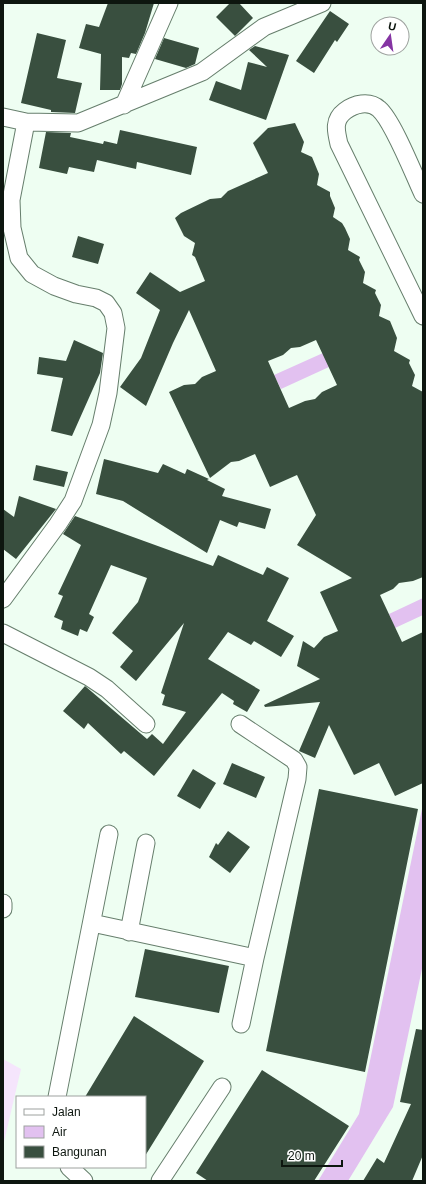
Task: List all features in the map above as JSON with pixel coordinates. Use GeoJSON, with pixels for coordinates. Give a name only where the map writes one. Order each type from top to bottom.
{"type":"FeatureCollection","features":[{"type":"Feature","properties":{"kind":"street"},"geometry":{"type":"LineString","coordinates":[[124,105],[169,3]]}},
{"type":"Feature","properties":{"kind":"street"},"geometry":{"type":"LineString","coordinates":[[3,117],[26,122],[78,123],[202,72],[264,27],[322,3]]}},
{"type":"Feature","properties":{"kind":"street"},"geometry":{"type":"LineString","coordinates":[[423,194],[389,122],[379,109],[367,103],[351,106],[339,115],[335,128],[339,144],[423,316]]}},
{"type":"Feature","properties":{"kind":"street"},"geometry":{"type":"LineString","coordinates":[[3,599],[73,501],[101,425],[108,393],[116,328],[113,313],[106,303],[96,298],[76,294],[54,286],[32,274],[18,258],[12,228],[12,200],[26,122]]}},
{"type":"Feature","properties":{"kind":"street"},"geometry":{"type":"LineString","coordinates":[[3,633],[89,677],[106,689],[146,724]]}},
{"type":"Feature","properties":{"kind":"street"},"geometry":{"type":"LineString","coordinates":[[240,724],[294,760],[298,768],[298,779],[255,958],[241,1024]]}},
{"type":"Feature","properties":{"kind":"street"},"geometry":{"type":"LineString","coordinates":[[57,1096],[109,834]]}},
{"type":"Feature","properties":{"kind":"street"},"geometry":{"type":"LineString","coordinates":[[129,932],[146,842]]}},
{"type":"Feature","properties":{"kind":"street"},"geometry":{"type":"LineString","coordinates":[[3,903],[3,909]]}},
{"type":"Feature","properties":{"kind":"street"},"geometry":{"type":"LineString","coordinates":[[92,923],[255,958]]}},
{"type":"Feature","properties":{"kind":"street"},"geometry":{"type":"LineString","coordinates":[[160,1181],[222,1087]]}},
{"type":"Feature","properties":{"kind":"street"},"geometry":{"type":"LineString","coordinates":[[70,1168],[84,1181]]}},
{"type":"Feature","properties":{"kind":"shaded area"},"geometry":{"type":"Polygon","coordinates":[[[3,1059],[21,1069],[3,1146],[3,1059]]]}},
{"type":"Feature","properties":{"kind":"water"},"geometry":{"type":"Polygon","coordinates":[[[323,353],[329,367],[281,389],[274,375],[323,353]]]}},
{"type":"Feature","properties":{"kind":"water"},"geometry":{"type":"Polygon","coordinates":[[[423,598],[423,615],[395,628],[389,614],[423,598]]]}},
{"type":"Feature","properties":{"kind":"water"},"geometry":{"type":"Polygon","coordinates":[[[423,804],[423,964],[393,1107],[348,1181],[318,1181],[359,1114],[423,804]]]}},
{"type":"Feature","properties":{"kind":"building"},"geometry":{"type":"Polygon","coordinates":[[[108,3],[154,3],[145,33],[136,54],[131,53],[129,58],[122,57],[122,84],[120,90],[100,90],[101,54],[79,48],[86,24],[99,27],[108,3]]]}},
{"type":"Feature","properties":{"kind":"building"},"geometry":{"type":"Polygon","coordinates":[[[230,3],[239,3],[253,18],[235,36],[216,17],[230,3]]]}},
{"type":"Feature","properties":{"kind":"building"},"geometry":{"type":"Polygon","coordinates":[[[330,11],[349,24],[337,42],[335,40],[314,73],[296,61],[330,11]]]}},
{"type":"Feature","properties":{"kind":"building"},"geometry":{"type":"Polygon","coordinates":[[[37,33],[66,40],[57,78],[82,83],[75,113],[51,112],[51,110],[21,103],[37,33]]]}},
{"type":"Feature","properties":{"kind":"building"},"geometry":{"type":"Polygon","coordinates":[[[164,38],[199,48],[195,64],[186,68],[155,59],[164,38]]]}},
{"type":"Feature","properties":{"kind":"building"},"geometry":{"type":"Polygon","coordinates":[[[255,46],[289,55],[266,120],[209,100],[216,81],[241,90],[248,62],[267,67],[249,50],[255,46]]]}},
{"type":"Feature","properties":{"kind":"building"},"geometry":{"type":"Polygon","coordinates":[[[295,123],[304,142],[301,152],[312,157],[319,174],[317,185],[330,192],[335,208],[333,217],[342,223],[350,239],[348,250],[360,257],[359,260],[365,272],[363,283],[376,290],[375,293],[381,305],[379,316],[390,321],[397,338],[394,351],[410,360],[409,363],[415,375],[412,386],[423,392],[423,577],[413,581],[399,583],[393,589],[380,595],[402,642],[423,632],[423,783],[395,796],[379,763],[354,775],[329,725],[315,758],[299,751],[320,702],[265,707],[264,705],[320,679],[297,666],[303,641],[314,648],[324,637],[338,631],[320,592],[352,578],[297,545],[316,515],[297,475],[270,487],[255,454],[239,461],[231,462],[210,478],[169,392],[184,385],[195,384],[202,377],[216,371],[189,310],[146,406],[120,387],[141,358],[160,310],[136,293],[150,272],[180,292],[205,281],[195,257],[192,255],[195,243],[184,236],[175,218],[181,213],[210,199],[221,198],[228,191],[268,173],[253,143],[268,128],[295,123]],[[316,340],[300,347],[291,348],[283,355],[268,361],[289,408],[305,401],[315,399],[322,392],[337,385],[316,340]]]}},
{"type":"Feature","properties":{"kind":"building"},"geometry":{"type":"Polygon","coordinates":[[[120,130],[197,147],[191,175],[137,162],[136,169],[97,160],[94,172],[69,167],[67,174],[39,168],[46,132],[71,133],[70,137],[103,144],[104,141],[117,144],[120,130]]]}},
{"type":"Feature","properties":{"kind":"building"},"geometry":{"type":"Polygon","coordinates":[[[78,236],[104,244],[98,264],[72,257],[78,236]]]}},
{"type":"Feature","properties":{"kind":"building"},"geometry":{"type":"Polygon","coordinates":[[[74,340],[103,353],[100,373],[72,436],[51,431],[63,378],[37,374],[39,357],[66,361],[74,340]]]}},
{"type":"Feature","properties":{"kind":"building"},"geometry":{"type":"Polygon","coordinates":[[[104,459],[158,473],[163,464],[185,474],[187,469],[209,479],[207,480],[225,489],[222,496],[271,509],[265,529],[239,522],[237,527],[220,520],[207,553],[123,501],[96,494],[104,459]]]}},
{"type":"Feature","properties":{"kind":"building"},"geometry":{"type":"Polygon","coordinates":[[[36,465],[68,472],[64,487],[33,480],[36,465]]]}},
{"type":"Feature","properties":{"kind":"building"},"geometry":{"type":"Polygon","coordinates":[[[19,496],[56,509],[16,559],[3,549],[3,509],[14,517],[19,496]]]}},
{"type":"Feature","properties":{"kind":"building"},"geometry":{"type":"Polygon","coordinates":[[[75,516],[213,566],[218,555],[263,575],[267,567],[289,578],[267,621],[294,636],[281,657],[254,641],[251,645],[228,632],[208,659],[260,690],[247,712],[233,704],[234,701],[222,693],[154,776],[124,751],[121,754],[88,723],[84,729],[63,711],[85,686],[147,739],[152,734],[163,744],[186,712],[162,705],[165,695],[161,693],[184,623],[136,681],[120,667],[133,651],[112,633],[138,602],[147,578],[111,565],[89,614],[94,617],[87,632],[80,629],[78,636],[61,629],[63,621],[54,617],[63,596],[58,594],[81,545],[63,534],[75,516]]]}},
{"type":"Feature","properties":{"kind":"building"},"geometry":{"type":"Polygon","coordinates":[[[232,763],[265,777],[256,798],[223,784],[232,763]]]}},
{"type":"Feature","properties":{"kind":"building"},"geometry":{"type":"Polygon","coordinates":[[[193,769],[216,783],[200,809],[177,796],[193,769]]]}},
{"type":"Feature","properties":{"kind":"building"},"geometry":{"type":"Polygon","coordinates":[[[319,789],[418,809],[365,1072],[266,1051],[319,789]]]}},
{"type":"Feature","properties":{"kind":"building"},"geometry":{"type":"Polygon","coordinates":[[[228,831],[250,847],[230,873],[209,857],[216,843],[218,845],[228,831]]]}},
{"type":"Feature","properties":{"kind":"building"},"geometry":{"type":"Polygon","coordinates":[[[145,949],[229,966],[219,1013],[135,997],[145,949]]]}},
{"type":"Feature","properties":{"kind":"building"},"geometry":{"type":"Polygon","coordinates":[[[134,1016],[204,1061],[146,1154],[146,1096],[86,1096],[134,1016]]]}},
{"type":"Feature","properties":{"kind":"building"},"geometry":{"type":"Polygon","coordinates":[[[416,1029],[423,1030],[423,1155],[412,1181],[363,1181],[377,1158],[384,1163],[411,1104],[400,1102],[416,1029]]]}},
{"type":"Feature","properties":{"kind":"building"},"geometry":{"type":"Polygon","coordinates":[[[262,1070],[349,1126],[314,1181],[208,1181],[196,1173],[262,1070]]]}}]}
